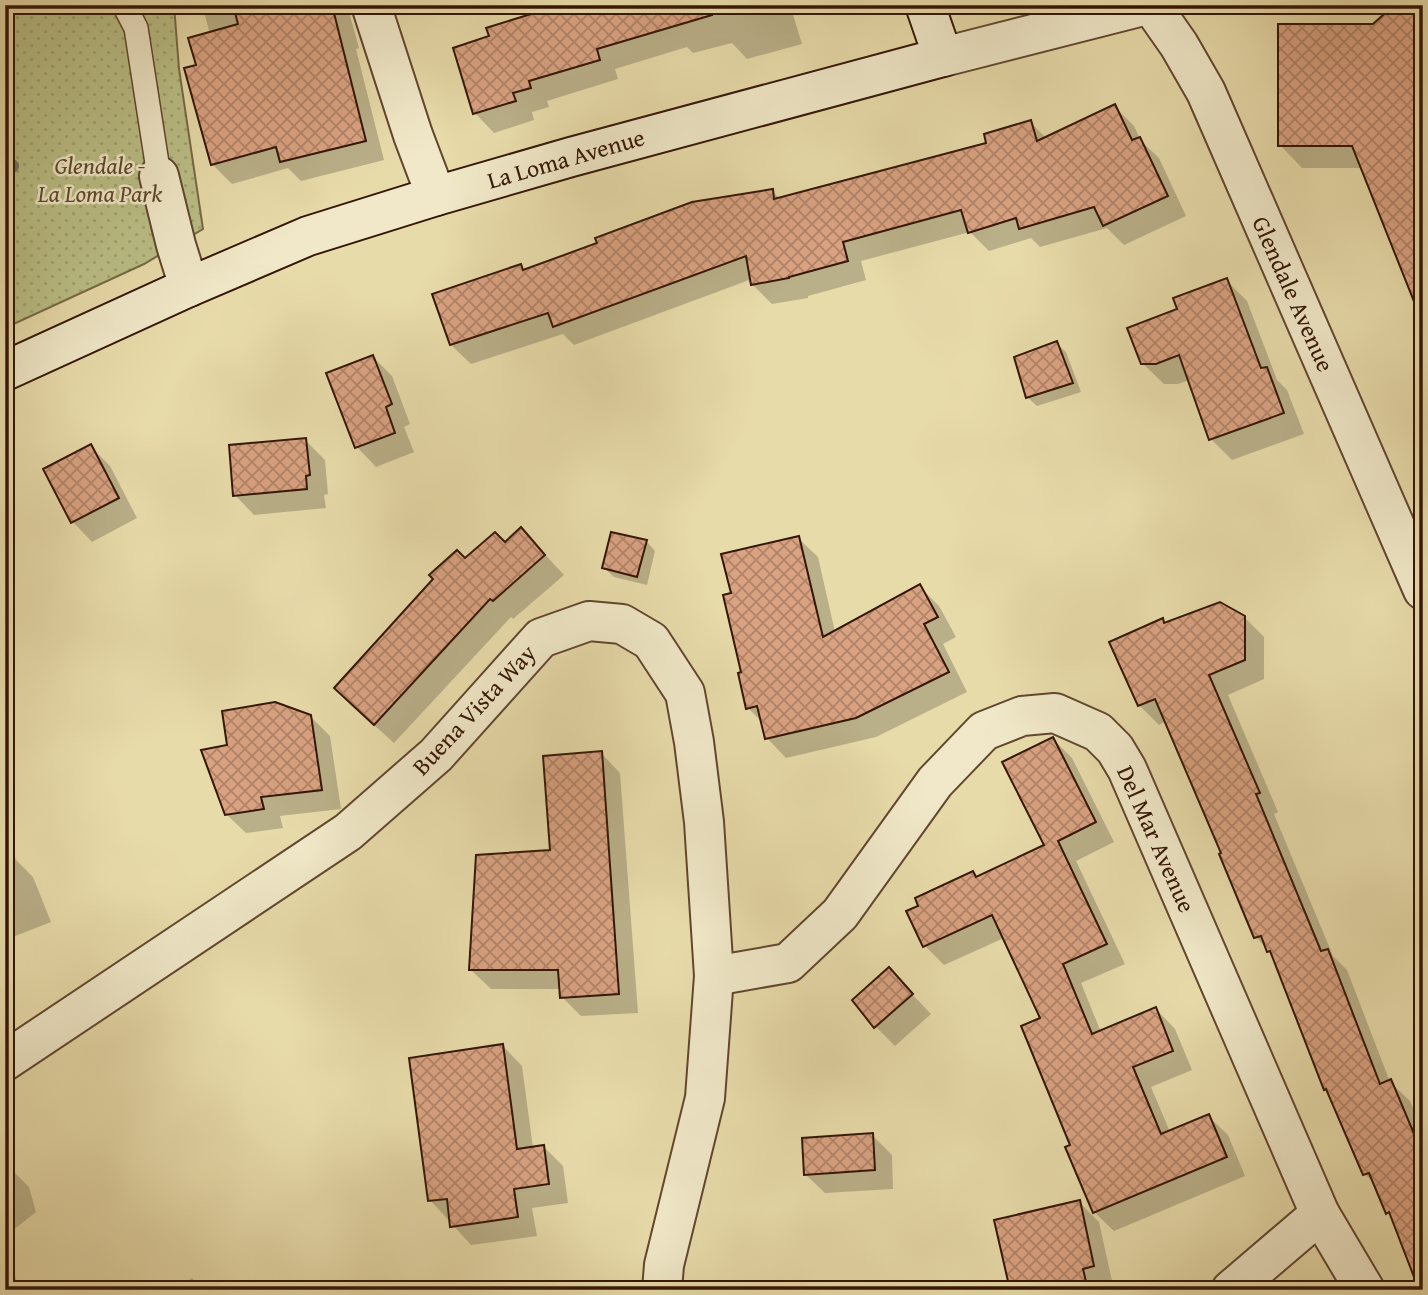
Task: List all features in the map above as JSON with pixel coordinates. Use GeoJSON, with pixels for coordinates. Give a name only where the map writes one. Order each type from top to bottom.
{"type":"FeatureCollection","features":[{"type":"Feature","properties":{"kind":"street"},"geometry":{"type":"LineString","coordinates":[[371,5],[413,135],[436,196]]}},
{"type":"Feature","properties":{"kind":"street"},"geometry":{"type":"LineString","coordinates":[[925,5],[943,57]]}},
{"type":"Feature","properties":{"kind":"street","name":"La Loma Avenue"},"geometry":{"type":"LineString","coordinates":[[5,371],[308,236],[585,153],[1149,5]]}},
{"type":"Feature","properties":{"kind":"street","name":"Glendale Avenue"},"geometry":{"type":"LineString","coordinates":[[1149,5],[1179,45],[1206,92],[1423,590]]}},
{"type":"Feature","properties":{"kind":"street"},"geometry":{"type":"LineString","coordinates":[[159,176],[189,287]]}},
{"type":"Feature","properties":{"kind":"street","name":"Buena Vista Way"},"geometry":{"type":"LineString","coordinates":[[5,1060],[63,1024],[348,832],[436,755],[541,638],[589,621],[622,624],[651,641],[685,693],[704,822],[714,976],[705,1098],[664,1265],[662,1290]]}},
{"type":"Feature","properties":{"kind":"street","name":"Del Mar Avenue"},"geometry":{"type":"LineString","coordinates":[[714,976],[788,963],[840,914],[935,782],[984,731],[1022,716],[1055,713],[1098,732],[1115,749],[1127,769],[1320,1214],[1365,1290]]}},
{"type":"Feature","properties":{"kind":"street"},"geometry":{"type":"LineString","coordinates":[[1231,1290],[1320,1214]]}},
{"type":"Feature","properties":{"kind":"lane"},"geometry":{"type":"LineString","coordinates":[[124,5],[136,28],[159,176]]}},
{"type":"Feature","properties":{"kind":"green space","name":"Glendale - La Loma Park"},"geometry":{"type":"Polygon","coordinates":[[[5,5],[174,5],[179,69],[203,229],[144,264],[5,328],[5,5]]]}},
{"type":"Feature","properties":{"kind":"building"},"geometry":{"type":"Polygon","coordinates":[[[233,5],[332,5],[366,141],[280,162],[276,147],[211,165],[184,68],[196,65],[188,38],[238,24],[233,5]]]}},
{"type":"Feature","properties":{"kind":"building"},"geometry":{"type":"Polygon","coordinates":[[[560,5],[710,5],[712,15],[597,49],[600,60],[529,81],[531,88],[513,93],[516,101],[473,114],[453,48],[489,36],[486,28],[560,5]]]}},
{"type":"Feature","properties":{"kind":"building"},"geometry":{"type":"Polygon","coordinates":[[[1394,5],[1423,5],[1423,319],[1352,146],[1278,146],[1278,24],[1373,24],[1394,5]]]}},
{"type":"Feature","properties":{"kind":"building"},"geometry":{"type":"Polygon","coordinates":[[[1115,104],[1132,140],[1140,137],[1168,196],[1103,226],[1094,207],[1019,229],[1016,218],[968,233],[961,210],[843,242],[848,261],[789,278],[751,285],[746,256],[553,327],[548,313],[450,345],[432,294],[521,264],[523,270],[597,243],[595,238],[692,202],[773,189],[774,199],[986,143],[984,134],[1031,120],[1037,141],[1115,104]]]}},
{"type":"Feature","properties":{"kind":"building"},"geometry":{"type":"Polygon","coordinates":[[[1227,278],[1261,368],[1267,367],[1284,413],[1209,440],[1179,355],[1156,364],[1141,364],[1127,328],[1177,309],[1173,298],[1227,278]]]}},
{"type":"Feature","properties":{"kind":"building"},"geometry":{"type":"Polygon","coordinates":[[[1057,341],[1073,383],[1026,398],[1014,357],[1057,341]]]}},
{"type":"Feature","properties":{"kind":"building"},"geometry":{"type":"Polygon","coordinates":[[[373,355],[392,404],[386,407],[395,433],[355,448],[326,373],[373,355]]]}},
{"type":"Feature","properties":{"kind":"building"},"geometry":{"type":"Polygon","coordinates":[[[306,438],[310,475],[306,476],[307,489],[233,496],[229,445],[306,438]]]}},
{"type":"Feature","properties":{"kind":"building"},"geometry":{"type":"Polygon","coordinates":[[[91,444],[119,498],[71,523],[43,469],[91,444]]]}},
{"type":"Feature","properties":{"kind":"building"},"geometry":{"type":"Polygon","coordinates":[[[521,527],[545,555],[493,601],[490,599],[374,725],[334,688],[433,579],[429,575],[457,550],[465,558],[495,532],[505,542],[521,527]]]}},
{"type":"Feature","properties":{"kind":"building"},"geometry":{"type":"Polygon","coordinates":[[[611,532],[647,540],[637,577],[602,568],[611,532]]]}},
{"type":"Feature","properties":{"kind":"building"},"geometry":{"type":"Polygon","coordinates":[[[799,536],[823,637],[920,584],[938,617],[924,624],[949,672],[856,718],[765,739],[757,706],[746,709],[738,673],[741,672],[723,595],[731,593],[721,554],[799,536]]]}},
{"type":"Feature","properties":{"kind":"building"},"geometry":{"type":"Polygon","coordinates":[[[1220,602],[1245,616],[1245,660],[1209,675],[1260,793],[1256,794],[1321,951],[1328,949],[1380,1084],[1391,1079],[1423,1155],[1423,1290],[1419,1290],[1389,1212],[1386,1214],[1369,1173],[1363,1175],[1326,1089],[1324,1090],[1270,951],[1267,952],[1261,936],[1254,938],[1155,699],[1138,706],[1109,642],[1163,618],[1164,623],[1220,602]]]}},
{"type":"Feature","properties":{"kind":"building"},"geometry":{"type":"Polygon","coordinates":[[[275,702],[311,715],[322,790],[261,797],[264,809],[225,815],[201,750],[227,745],[222,711],[275,702]]]}},
{"type":"Feature","properties":{"kind":"building"},"geometry":{"type":"Polygon","coordinates":[[[1053,737],[1096,822],[1058,841],[1107,944],[1063,964],[1092,1034],[1156,1007],[1173,1051],[1133,1067],[1161,1134],[1209,1114],[1227,1157],[1093,1213],[1065,1147],[1070,1145],[1021,1026],[1040,1018],[992,915],[923,947],[906,911],[918,906],[915,898],[973,871],[976,877],[1044,845],[1002,762],[1053,737]]]}},
{"type":"Feature","properties":{"kind":"building"},"geometry":{"type":"Polygon","coordinates":[[[602,751],[619,994],[560,998],[558,970],[469,970],[476,855],[550,850],[543,756],[602,751]]]}},
{"type":"Feature","properties":{"kind":"building"},"geometry":{"type":"Polygon","coordinates":[[[889,967],[913,994],[874,1028],[852,1000],[889,967]]]}},
{"type":"Feature","properties":{"kind":"building"},"geometry":{"type":"Polygon","coordinates":[[[503,1044],[517,1149],[544,1145],[549,1184],[514,1189],[518,1217],[450,1227],[447,1199],[428,1201],[409,1058],[503,1044]]]}},
{"type":"Feature","properties":{"kind":"building"},"geometry":{"type":"Polygon","coordinates":[[[873,1133],[875,1170],[804,1175],[802,1138],[873,1133]]]}},
{"type":"Feature","properties":{"kind":"building"},"geometry":{"type":"Polygon","coordinates":[[[1080,1200],[1094,1266],[1083,1269],[1088,1290],[1010,1290],[994,1220],[1080,1200]]]}},
{"type":"Feature","properties":{"kind":"waterway"},"geometry":{"type":"LineString","coordinates":[[5,167],[12,166]]}}]}
